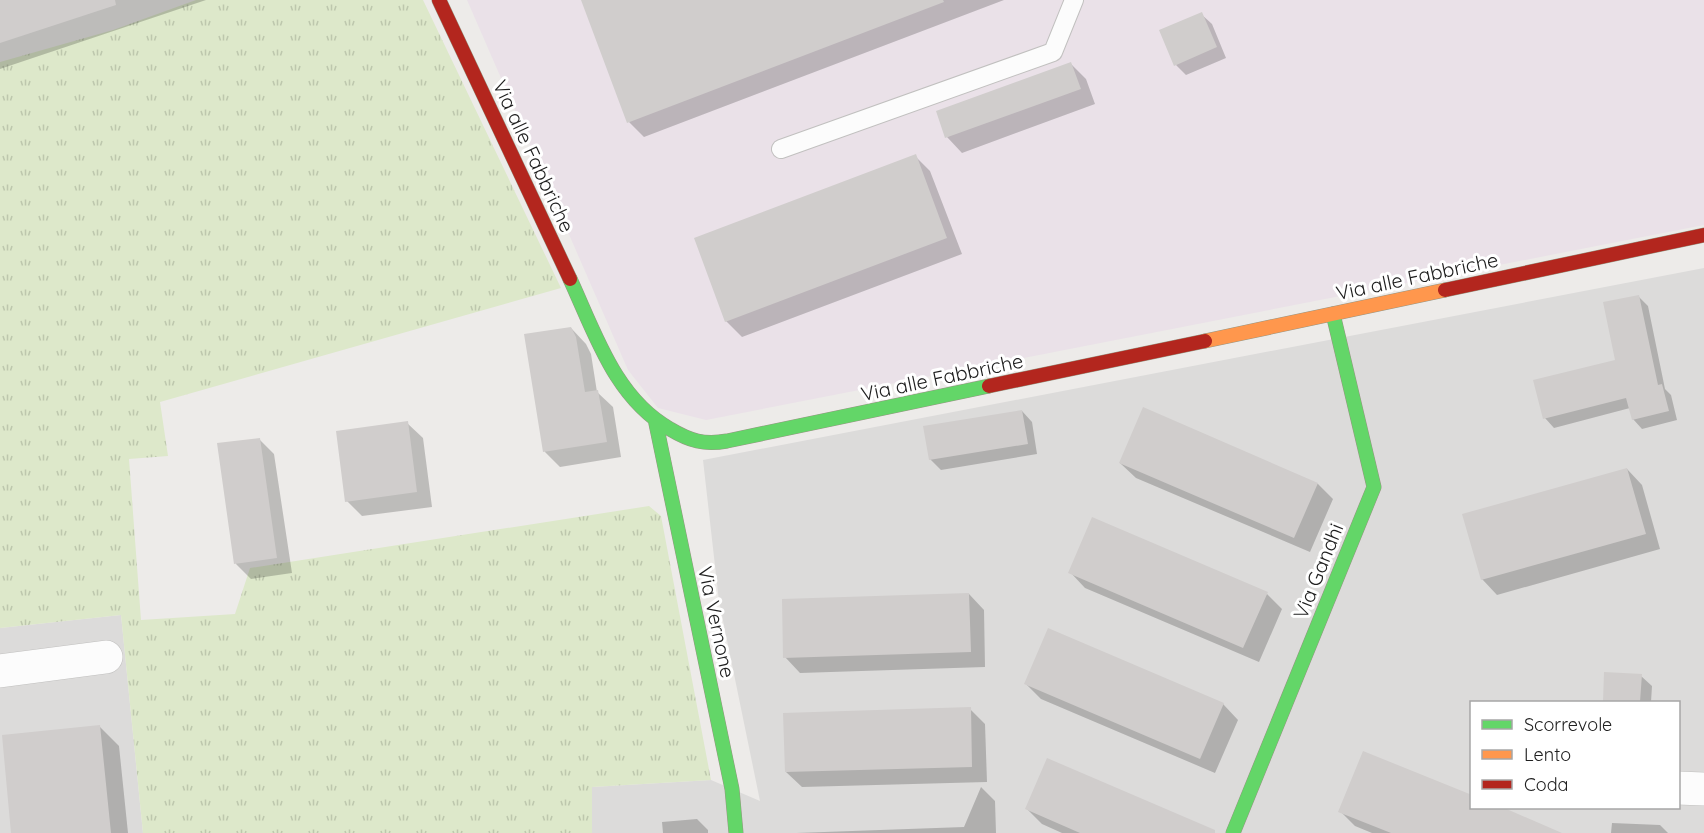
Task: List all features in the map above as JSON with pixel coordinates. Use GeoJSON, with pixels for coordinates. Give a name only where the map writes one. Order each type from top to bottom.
{"type":"FeatureCollection","features":[{"type":"Feature","properties":{"kind":"street","name":"Via alle Fabbriche"},"geometry":{"type":"LineString","coordinates":[[439,0],[617,377],[636,402],[655,419],[681,435],[706,443],[727,441],[1704,235]]}},
{"type":"Feature","properties":{"kind":"street","name":"Via Gandhi"},"geometry":{"type":"LineString","coordinates":[[1233,833],[1374,487],[1333,314]]}},
{"type":"Feature","properties":{"kind":"street","name":"Via Vernone"},"geometry":{"type":"LineString","coordinates":[[655,419],[732,789],[736,833]]}},
{"type":"Feature","properties":{"kind":"street"},"geometry":{"type":"LineString","coordinates":[[0,671],[106,657]]}},
{"type":"Feature","properties":{"kind":"street"},"geometry":{"type":"LineString","coordinates":[[1680,788],[1704,789]]}},
{"type":"Feature","properties":{"kind":"lane"},"geometry":{"type":"LineString","coordinates":[[781,149],[1053,52],[1074,0]]}},
{"type":"Feature","properties":{"kind":"shaded area"},"geometry":{"type":"Polygon","coordinates":[[[467,0],[1704,0],[1704,225],[706,420],[658,408],[628,370],[467,0]]]}},
{"type":"Feature","properties":{"kind":"shaded area"},"geometry":{"type":"Polygon","coordinates":[[[1704,268],[1704,833],[592,833],[592,787],[711,780],[760,801],[719,601],[703,460],[1704,268]]]}},
{"type":"Feature","properties":{"kind":"shaded area"},"geometry":{"type":"Polygon","coordinates":[[[121,615],[143,833],[0,833],[0,628],[121,615]]]}},
{"type":"Feature","properties":{"kind":"green space"},"geometry":{"type":"Polygon","coordinates":[[[196,0],[423,0],[561,288],[160,402],[168,456],[129,459],[141,620],[235,614],[250,568],[649,506],[661,516],[711,780],[592,787],[592,833],[143,833],[121,615],[0,628],[0,62],[113,30],[196,0]]]}},
{"type":"Feature","properties":{"kind":"building"},"geometry":{"type":"Polygon","coordinates":[[[0,0],[115,0],[116,5],[0,43],[0,0]]]}},
{"type":"Feature","properties":{"kind":"building"},"geometry":{"type":"Polygon","coordinates":[[[581,0],[943,0],[944,2],[627,123],[581,0]]]}},
{"type":"Feature","properties":{"kind":"building"},"geometry":{"type":"Polygon","coordinates":[[[1202,12],[1217,47],[1174,66],[1159,30],[1202,12]]]}},
{"type":"Feature","properties":{"kind":"building"},"geometry":{"type":"Polygon","coordinates":[[[1071,62],[1081,89],[945,138],[936,111],[1071,62]]]}},
{"type":"Feature","properties":{"kind":"building"},"geometry":{"type":"Polygon","coordinates":[[[916,154],[947,238],[725,322],[694,238],[916,154]]]}},
{"type":"Feature","properties":{"kind":"building"},"geometry":{"type":"Polygon","coordinates":[[[1639,295],[1658,385],[1662,384],[1669,411],[1632,420],[1626,398],[1543,419],[1533,380],[1615,360],[1603,302],[1639,295]]]}},
{"type":"Feature","properties":{"kind":"building"},"geometry":{"type":"Polygon","coordinates":[[[571,327],[576,337],[585,392],[598,390],[607,442],[543,452],[524,334],[571,327]]]}},
{"type":"Feature","properties":{"kind":"building"},"geometry":{"type":"Polygon","coordinates":[[[1143,407],[1318,483],[1294,538],[1119,463],[1143,407]]]}},
{"type":"Feature","properties":{"kind":"building"},"geometry":{"type":"Polygon","coordinates":[[[1022,410],[1028,444],[929,460],[923,426],[1022,410]]]}},
{"type":"Feature","properties":{"kind":"building"},"geometry":{"type":"Polygon","coordinates":[[[408,421],[417,492],[345,502],[336,431],[408,421]]]}},
{"type":"Feature","properties":{"kind":"building"},"geometry":{"type":"Polygon","coordinates":[[[260,438],[277,558],[234,564],[217,443],[260,438]]]}},
{"type":"Feature","properties":{"kind":"building"},"geometry":{"type":"Polygon","coordinates":[[[1627,468],[1646,534],[1481,580],[1462,514],[1627,468]]]}},
{"type":"Feature","properties":{"kind":"building"},"geometry":{"type":"Polygon","coordinates":[[[1092,517],[1268,592],[1243,648],[1068,573],[1092,517]]]}},
{"type":"Feature","properties":{"kind":"building"},"geometry":{"type":"Polygon","coordinates":[[[969,593],[971,652],[783,658],[782,599],[969,593]]]}},
{"type":"Feature","properties":{"kind":"building"},"geometry":{"type":"Polygon","coordinates":[[[1048,628],[1224,703],[1200,759],[1024,684],[1048,628]]]}},
{"type":"Feature","properties":{"kind":"building"},"geometry":{"type":"Polygon","coordinates":[[[1604,672],[1642,674],[1640,701],[1603,701],[1604,672]]]}},
{"type":"Feature","properties":{"kind":"building"},"geometry":{"type":"Polygon","coordinates":[[[971,707],[972,767],[785,772],[783,713],[971,707]]]}},
{"type":"Feature","properties":{"kind":"building"},"geometry":{"type":"Polygon","coordinates":[[[100,725],[111,833],[11,833],[2,735],[100,725]]]}},
{"type":"Feature","properties":{"kind":"building"},"geometry":{"type":"Polygon","coordinates":[[[1363,751],[1470,794],[1470,809],[1507,809],[1562,833],[1391,833],[1338,812],[1363,751]]]}},
{"type":"Feature","properties":{"kind":"building"},"geometry":{"type":"Polygon","coordinates":[[[1047,758],[1215,830],[1215,833],[1080,833],[1025,809],[1047,758]]]}},
{"type":"Feature","properties":{"kind":"traffic: fast"},"geometry":{"type":"LineString","coordinates":[[570,279],[609,363],[635,400],[651,416],[670,429],[697,441],[727,441],[989,386]]}},
{"type":"Feature","properties":{"kind":"traffic: fast"},"geometry":{"type":"LineString","coordinates":[[1233,833],[1374,487],[1333,314]]}},
{"type":"Feature","properties":{"kind":"traffic: fast"},"geometry":{"type":"LineString","coordinates":[[655,419],[732,789],[736,833]]}},
{"type":"Feature","properties":{"kind":"traffic: slow"},"geometry":{"type":"LineString","coordinates":[[1205,341],[1445,290]]}},
{"type":"Feature","properties":{"kind":"traffic: jam"},"geometry":{"type":"LineString","coordinates":[[439,0],[570,279]]}},
{"type":"Feature","properties":{"kind":"traffic: jam"},"geometry":{"type":"LineString","coordinates":[[1445,290],[1704,235]]}},
{"type":"Feature","properties":{"kind":"traffic: jam"},"geometry":{"type":"LineString","coordinates":[[989,386],[1205,341]]}}]}
